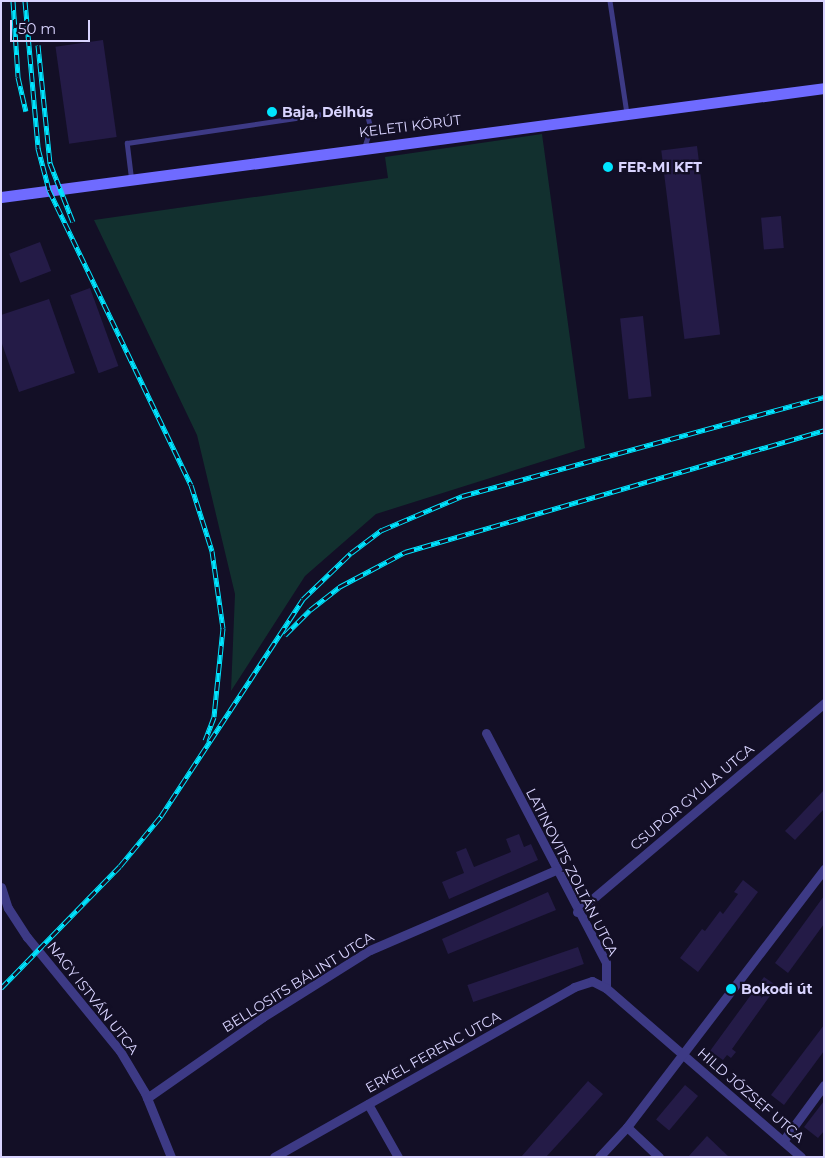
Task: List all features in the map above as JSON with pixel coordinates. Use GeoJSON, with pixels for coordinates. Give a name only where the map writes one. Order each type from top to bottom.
{"type":"FeatureCollection","features":[{"type":"Feature","properties":{"kind":"main road","name":"KELETI KÖRÚT"},"geometry":{"type":"LineString","coordinates":[[1,196],[824,88]]}},
{"type":"Feature","properties":{"kind":"street","name":"CSUPOR GYULA UTCA"},"geometry":{"type":"LineString","coordinates":[[577,912],[824,703]]}},
{"type":"Feature","properties":{"kind":"street","name":"LATINOVITS ZOLTÁN UTCA"},"geometry":{"type":"LineString","coordinates":[[486,733],[577,912],[606,963],[606,988]]}},
{"type":"Feature","properties":{"kind":"street"},"geometry":{"type":"LineString","coordinates":[[599,1157],[626,1128],[824,869]]}},
{"type":"Feature","properties":{"kind":"street","name":"BELLOSITS BÁLINT UTCA"},"geometry":{"type":"LineString","coordinates":[[147,1098],[262,1017],[370,950],[556,870]]}},
{"type":"Feature","properties":{"kind":"street","name":"NAGY ISTVÁN UTCA"},"geometry":{"type":"LineString","coordinates":[[1,887],[8,908],[27,936],[120,1051],[147,1098],[171,1157]]}},
{"type":"Feature","properties":{"kind":"street","name":"ERKEL FERENC UTCA"},"geometry":{"type":"LineString","coordinates":[[274,1157],[574,987],[592,981],[606,988]]}},
{"type":"Feature","properties":{"kind":"street"},"geometry":{"type":"LineString","coordinates":[[606,988],[683,1054]]}},
{"type":"Feature","properties":{"kind":"street","name":"HILD JÓZSEF UTCA"},"geometry":{"type":"LineString","coordinates":[[683,1054],[801,1157]]}},
{"type":"Feature","properties":{"kind":"street"},"geometry":{"type":"LineString","coordinates":[[783,1141],[824,1084]]}},
{"type":"Feature","properties":{"kind":"street"},"geometry":{"type":"LineString","coordinates":[[368,1104],[398,1157]]}},
{"type":"Feature","properties":{"kind":"street"},"geometry":{"type":"LineString","coordinates":[[626,1128],[660,1157]]}},
{"type":"Feature","properties":{"kind":"lane"},"geometry":{"type":"LineString","coordinates":[[610,1],[627,113]]}},
{"type":"Feature","properties":{"kind":"lane"},"geometry":{"type":"LineString","coordinates":[[131,179],[127,143],[343,111],[358,111],[368,117],[371,128],[365,147]]}},
{"type":"Feature","properties":{"kind":"green space"},"geometry":{"type":"Polygon","coordinates":[[[542,134],[585,448],[376,514],[305,576],[231,691],[235,594],[197,435],[94,220],[388,178],[385,157],[542,134]]]}},
{"type":"Feature","properties":{"kind":"building"},"geometry":{"type":"Polygon","coordinates":[[[103,40],[117,137],[69,144],[55,47],[103,40]]]}},
{"type":"Feature","properties":{"kind":"building"},"geometry":{"type":"Polygon","coordinates":[[[697,146],[720,335],[684,339],[661,150],[697,146]]]}},
{"type":"Feature","properties":{"kind":"building"},"geometry":{"type":"Polygon","coordinates":[[[781,216],[784,248],[764,250],[761,218],[781,216]]]}},
{"type":"Feature","properties":{"kind":"building"},"geometry":{"type":"Polygon","coordinates":[[[40,242],[51,271],[20,283],[9,254],[40,242]]]}},
{"type":"Feature","properties":{"kind":"building"},"geometry":{"type":"Polygon","coordinates":[[[90,288],[118,366],[99,373],[70,295],[90,288]]]}},
{"type":"Feature","properties":{"kind":"building"},"geometry":{"type":"Polygon","coordinates":[[[49,299],[75,373],[19,392],[1,341],[1,315],[49,299]]]}},
{"type":"Feature","properties":{"kind":"building"},"geometry":{"type":"Polygon","coordinates":[[[643,316],[651,397],[629,399],[620,318],[643,316]]]}},
{"type":"Feature","properties":{"kind":"building"},"geometry":{"type":"Polygon","coordinates":[[[824,790],[824,809],[795,840],[785,831],[824,790]]]}},
{"type":"Feature","properties":{"kind":"building"},"geometry":{"type":"Polygon","coordinates":[[[519,834],[524,847],[531,844],[538,860],[449,899],[442,882],[464,873],[456,852],[466,848],[474,867],[511,852],[506,839],[519,834]]]}},
{"type":"Feature","properties":{"kind":"building"},"geometry":{"type":"Polygon","coordinates":[[[743,880],[758,892],[698,972],[680,958],[702,929],[705,931],[720,911],[723,914],[738,894],[734,892],[743,880]]]}},
{"type":"Feature","properties":{"kind":"building"},"geometry":{"type":"Polygon","coordinates":[[[548,892],[556,910],[448,954],[442,939],[548,892]]]}},
{"type":"Feature","properties":{"kind":"building"},"geometry":{"type":"Polygon","coordinates":[[[824,896],[824,924],[788,973],[775,963],[824,896]]]}},
{"type":"Feature","properties":{"kind":"building"},"geometry":{"type":"Polygon","coordinates":[[[578,947],[584,964],[473,1002],[467,985],[578,947]]]}},
{"type":"Feature","properties":{"kind":"building"},"geometry":{"type":"Polygon","coordinates":[[[764,977],[777,986],[732,1049],[736,1052],[731,1058],[727,1055],[723,1060],[710,1051],[764,977]]]}},
{"type":"Feature","properties":{"kind":"building"},"geometry":{"type":"Polygon","coordinates":[[[824,1025],[824,1051],[784,1105],[771,1095],[824,1025]]]}},
{"type":"Feature","properties":{"kind":"building"},"geometry":{"type":"Polygon","coordinates":[[[588,1081],[603,1094],[546,1157],[521,1157],[588,1081]]]}},
{"type":"Feature","properties":{"kind":"building"},"geometry":{"type":"Polygon","coordinates":[[[685,1085],[698,1096],[669,1130],[656,1119],[685,1085]]]}},
{"type":"Feature","properties":{"kind":"building"},"geometry":{"type":"Polygon","coordinates":[[[824,1101],[824,1131],[818,1138],[804,1127],[824,1101]]]}},
{"type":"Feature","properties":{"kind":"building"},"geometry":{"type":"Polygon","coordinates":[[[707,1136],[729,1157],[688,1157],[707,1136]]]}},
{"type":"Feature","properties":{"kind":"railway"},"geometry":{"type":"LineString","coordinates":[[13,1],[18,77],[26,111]]}},
{"type":"Feature","properties":{"kind":"railway"},"geometry":{"type":"LineString","coordinates":[[25,1],[38,148],[49,190],[191,485],[212,551],[223,628],[214,717],[205,740]]}},
{"type":"Feature","properties":{"kind":"railway"},"geometry":{"type":"LineString","coordinates":[[38,45],[50,163],[73,222]]}},
{"type":"Feature","properties":{"kind":"railway"},"geometry":{"type":"LineString","coordinates":[[1,988],[120,866],[161,816],[303,599],[351,553],[382,530],[462,496],[824,397]]}},
{"type":"Feature","properties":{"kind":"railway"},"geometry":{"type":"LineString","coordinates":[[285,635],[310,610],[339,587],[405,552],[824,430]]}},
{"type":"Feature","properties":{"kind":"place","name":"Baja, Délhús"},"geometry":{"type":"Point","coordinates":[272,112]}},
{"type":"Feature","properties":{"kind":"place","name":"FER-MI KFT"},"geometry":{"type":"Point","coordinates":[608,167]}},
{"type":"Feature","properties":{"kind":"place","name":"Bokodi út"},"geometry":{"type":"Point","coordinates":[731,989]}}]}
